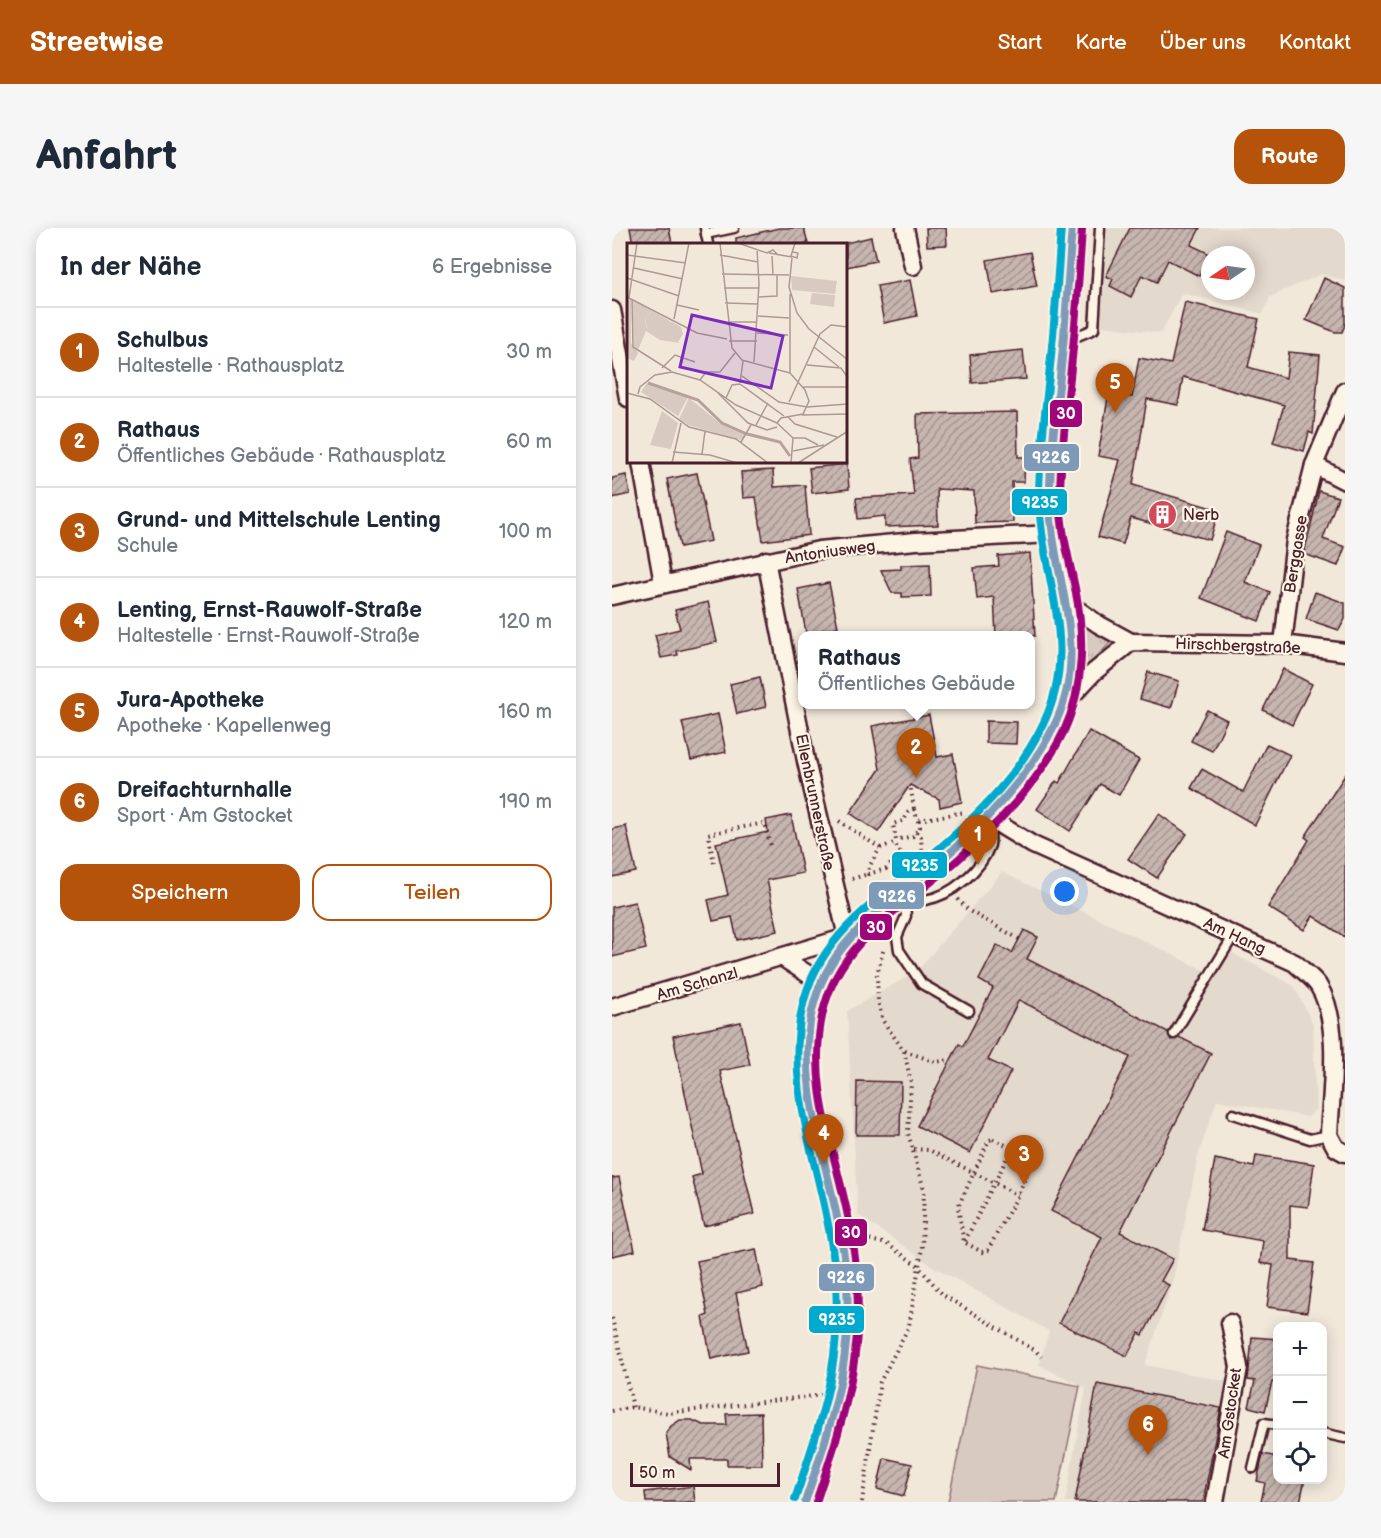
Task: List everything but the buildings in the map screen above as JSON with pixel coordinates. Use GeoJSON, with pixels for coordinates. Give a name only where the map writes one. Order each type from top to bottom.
{"type":"FeatureCollection","features":[{"type":"Feature","properties":{"kind":"street"},"geometry":{"type":"LineString","coordinates":[[905,228],[914,266]]}},
{"type":"Feature","properties":{"kind":"street"},"geometry":{"type":"LineString","coordinates":[[1063,705],[1070,641],[1067,602],[1051,534],[1052,447],[1072,228]]}},
{"type":"Feature","properties":{"kind":"street"},"geometry":{"type":"LineString","coordinates":[[612,310],[627,392]]}},
{"type":"Feature","properties":{"kind":"street","name":"Berggasse"},"geometry":{"type":"LineString","coordinates":[[1282,644],[1294,540],[1314,465],[1345,391]]}},
{"type":"Feature","properties":{"kind":"street"},"geometry":{"type":"LineString","coordinates":[[640,464],[663,583]]}},
{"type":"Feature","properties":{"kind":"street"},"geometry":{"type":"LineString","coordinates":[[1314,465],[1345,481]]}},
{"type":"Feature","properties":{"kind":"street","name":"Antoniusweg"},"geometry":{"type":"LineString","coordinates":[[612,596],[819,550],[905,542],[1051,534]]}},
{"type":"Feature","properties":{"kind":"street","name":"Ellenbrunnerstraße"},"geometry":{"type":"LineString","coordinates":[[766,560],[816,805],[847,937]]}},
{"type":"Feature","properties":{"kind":"street","name":"Hirschbergstraße"},"geometry":{"type":"LineString","coordinates":[[1067,602],[1098,624],[1131,642],[1282,644],[1345,652]]}},
{"type":"Feature","properties":{"kind":"street"},"geometry":{"type":"LineString","coordinates":[[805,1502],[837,1394],[849,1328],[846,1270],[840,1232],[808,1089],[807,1051],[811,1014],[820,982],[847,937],[904,890],[1001,802],[1021,778],[1063,705],[1094,672],[1131,642]]}},
{"type":"Feature","properties":{"kind":"street","name":"Am Hang"},"geometry":{"type":"LineString","coordinates":[[987,817],[1033,845],[1235,934],[1295,963],[1317,984],[1329,1009],[1332,1034],[1329,1135]]}},
{"type":"Feature","properties":{"kind":"street","name":"Am Schanzl"},"geometry":{"type":"LineString","coordinates":[[612,1007],[783,958],[847,937]]}},
{"type":"Feature","properties":{"kind":"street"},"geometry":{"type":"LineString","coordinates":[[783,958],[820,982]]}},
{"type":"Feature","properties":{"kind":"street"},"geometry":{"type":"LineString","coordinates":[[1329,1135],[1336,1148],[1345,1153]]}},
{"type":"Feature","properties":{"kind":"street","name":"Am Gstocket"},"geometry":{"type":"LineString","coordinates":[[1215,1502],[1239,1367],[1230,1323]]}},
{"type":"Feature","properties":{"kind":"lane"},"geometry":{"type":"LineString","coordinates":[[705,231],[734,228]]}},
{"type":"Feature","properties":{"kind":"lane"},"geometry":{"type":"LineString","coordinates":[[1063,342],[1094,329],[1100,228]]}},
{"type":"Feature","properties":{"kind":"lane"},"geometry":{"type":"LineString","coordinates":[[969,1011],[922,984],[899,950],[897,937],[906,916],[904,890],[925,900],[951,891],[978,865],[991,843],[987,817]]}},
{"type":"Feature","properties":{"kind":"lane"},"geometry":{"type":"LineString","coordinates":[[1174,1034],[1235,934]]}},
{"type":"Feature","properties":{"kind":"lane"},"geometry":{"type":"LineString","coordinates":[[1233,1113],[1310,1139],[1329,1135]]}},
{"type":"Feature","properties":{"kind":"lane"},"geometry":{"type":"LineString","coordinates":[[1253,1468],[1264,1423],[1273,1424]]}},
{"type":"Feature","properties":{"kind":"lane"},"geometry":{"type":"LineString","coordinates":[[1327,1434],[1345,1438]]}},
{"type":"Feature","properties":{"kind":"path"},"geometry":{"type":"LineString","coordinates":[[911,789],[914,809],[920,826],[913,836],[895,841],[880,848],[869,867],[868,874],[886,869],[901,853],[895,841],[893,824],[904,820],[909,811],[914,809]]}},
{"type":"Feature","properties":{"kind":"path"},"geometry":{"type":"LineString","coordinates":[[919,820],[966,812],[984,803],[1001,802]]}},
{"type":"Feature","properties":{"kind":"path"},"geometry":{"type":"LineString","coordinates":[[816,805],[880,848]]}},
{"type":"Feature","properties":{"kind":"path"},"geometry":{"type":"LineString","coordinates":[[714,863],[708,834],[764,823],[772,849]]}},
{"type":"Feature","properties":{"kind":"path"},"geometry":{"type":"LineString","coordinates":[[916,832],[921,837],[922,854]]}},
{"type":"Feature","properties":{"kind":"path"},"geometry":{"type":"LineString","coordinates":[[969,911],[1019,939]]}},
{"type":"Feature","properties":{"kind":"path"},"geometry":{"type":"LineString","coordinates":[[862,1502],[880,1382],[909,1326],[921,1248],[924,1190],[908,1133],[911,1082],[904,1051],[883,1021],[878,1001],[877,975],[881,953],[886,940],[897,937]]}},
{"type":"Feature","properties":{"kind":"path"},"geometry":{"type":"LineString","coordinates":[[904,1051],[936,1062],[951,1060]]}},
{"type":"Feature","properties":{"kind":"path"},"geometry":{"type":"LineString","coordinates":[[993,1139],[1029,1156],[1032,1162],[1018,1195],[988,1250],[982,1252],[964,1242],[958,1207],[989,1140],[993,1139]]}},
{"type":"Feature","properties":{"kind":"path"},"geometry":{"type":"LineString","coordinates":[[964,1242],[1012,1148]]}},
{"type":"Feature","properties":{"kind":"path"},"geometry":{"type":"LineString","coordinates":[[914,1149],[929,1150],[1018,1195]]}},
{"type":"Feature","properties":{"kind":"path"},"geometry":{"type":"LineString","coordinates":[[840,1232],[887,1244],[917,1265],[943,1295],[1036,1351],[1041,1357]]}},
{"type":"Feature","properties":{"kind":"path"},"geometry":{"type":"LineString","coordinates":[[612,1318],[633,1407]]}},
{"type":"Feature","properties":{"kind":"path"},"geometry":{"type":"LineString","coordinates":[[612,1412],[633,1407],[669,1413],[837,1394]]}},
{"type":"Feature","properties":{"kind":"shaded area"},"geometry":{"type":"Polygon","coordinates":[[[1107,228],[1345,228],[1345,281],[1321,274],[1270,297],[1263,314],[1209,300],[1255,300],[1255,246],[1201,246],[1201,298],[1182,293],[1161,333],[1101,326],[1107,228]]]}},
{"type":"Feature","properties":{"kind":"shaded area"},"geometry":{"type":"Polygon","coordinates":[[[1002,872],[1208,972],[1223,948],[1294,986],[1313,1024],[1316,1109],[1308,1117],[1217,1100],[1198,1156],[1173,1281],[1145,1365],[1231,1382],[1210,1502],[1065,1502],[1086,1388],[1039,1365],[1049,1331],[934,1267],[858,1215],[847,1011],[917,971],[1002,872]]]}},
{"type":"Feature","properties":{"kind":"green space"},"geometry":{"type":"Polygon","coordinates":[[[1081,619],[1113,640],[1081,673],[1081,619]]]}},
{"type":"Feature","properties":{"kind":"green space"},"geometry":{"type":"Polygon","coordinates":[[[977,1365],[1080,1386],[1056,1502],[948,1502],[977,1365]]]}},
{"type":"Feature","properties":{"kind":"transit line","name":"9235"},"geometry":{"type":"LineString","coordinates":[[795,1499],[825,1403],[836,1342],[837,1311],[836,1277],[831,1241],[801,1097],[798,1039],[802,1009],[819,963],[848,926],[957,832],[1006,781],[1033,743],[1055,693],[1059,664],[1059,635],[1040,521],[1039,491],[1061,228]]}},
{"type":"Feature","properties":{"kind":"transit line","name":"9226"},"geometry":{"type":"LineString","coordinates":[[805,1502],[827,1435],[842,1372],[848,1308],[841,1237],[811,1097],[808,1040],[812,1011],[820,985],[832,962],[847,942],[884,906],[960,843],[1018,782],[1052,730],[1064,699],[1070,669],[1070,640],[1051,523],[1050,476],[1063,350],[1072,228]]}},
{"type":"Feature","properties":{"kind":"transit line","name":"30"},"geometry":{"type":"LineString","coordinates":[[816,1502],[846,1403],[857,1341],[858,1308],[857,1274],[852,1237],[821,1097],[818,1069],[823,1012],[831,987],[843,965],[858,946],[894,911],[985,835],[1015,803],[1054,750],[1071,714],[1079,679],[1081,642],[1078,606],[1063,529],[1060,492],[1082,229]]}},
{"type":"Feature","properties":{"kind":"place","name":"Jura-Apotheke"},"geometry":{"type":"Point","coordinates":[1115,413]}},
{"type":"Feature","properties":{"kind":"place","name":"Nerb"},"geometry":{"type":"Point","coordinates":[1162,514]}},
{"type":"Feature","properties":{"kind":"place","name":"Rathaus"},"geometry":{"type":"Point","coordinates":[916,778]}},
{"type":"Feature","properties":{"kind":"place","name":"Schulbus"},"geometry":{"type":"Point","coordinates":[978,865]}},
{"type":"Feature","properties":{"kind":"place","name":"Lenting, Ernst-Rauwolf-Straße"},"geometry":{"type":"Point","coordinates":[824,1164]}},
{"type":"Feature","properties":{"kind":"place","name":"Grund- und Mittelschule Lenting"},"geometry":{"type":"Point","coordinates":[1024,1185]}},
{"type":"Feature","properties":{"kind":"place","name":"Dreifachturnhalle"},"geometry":{"type":"Point","coordinates":[1148,1455]}}]}
